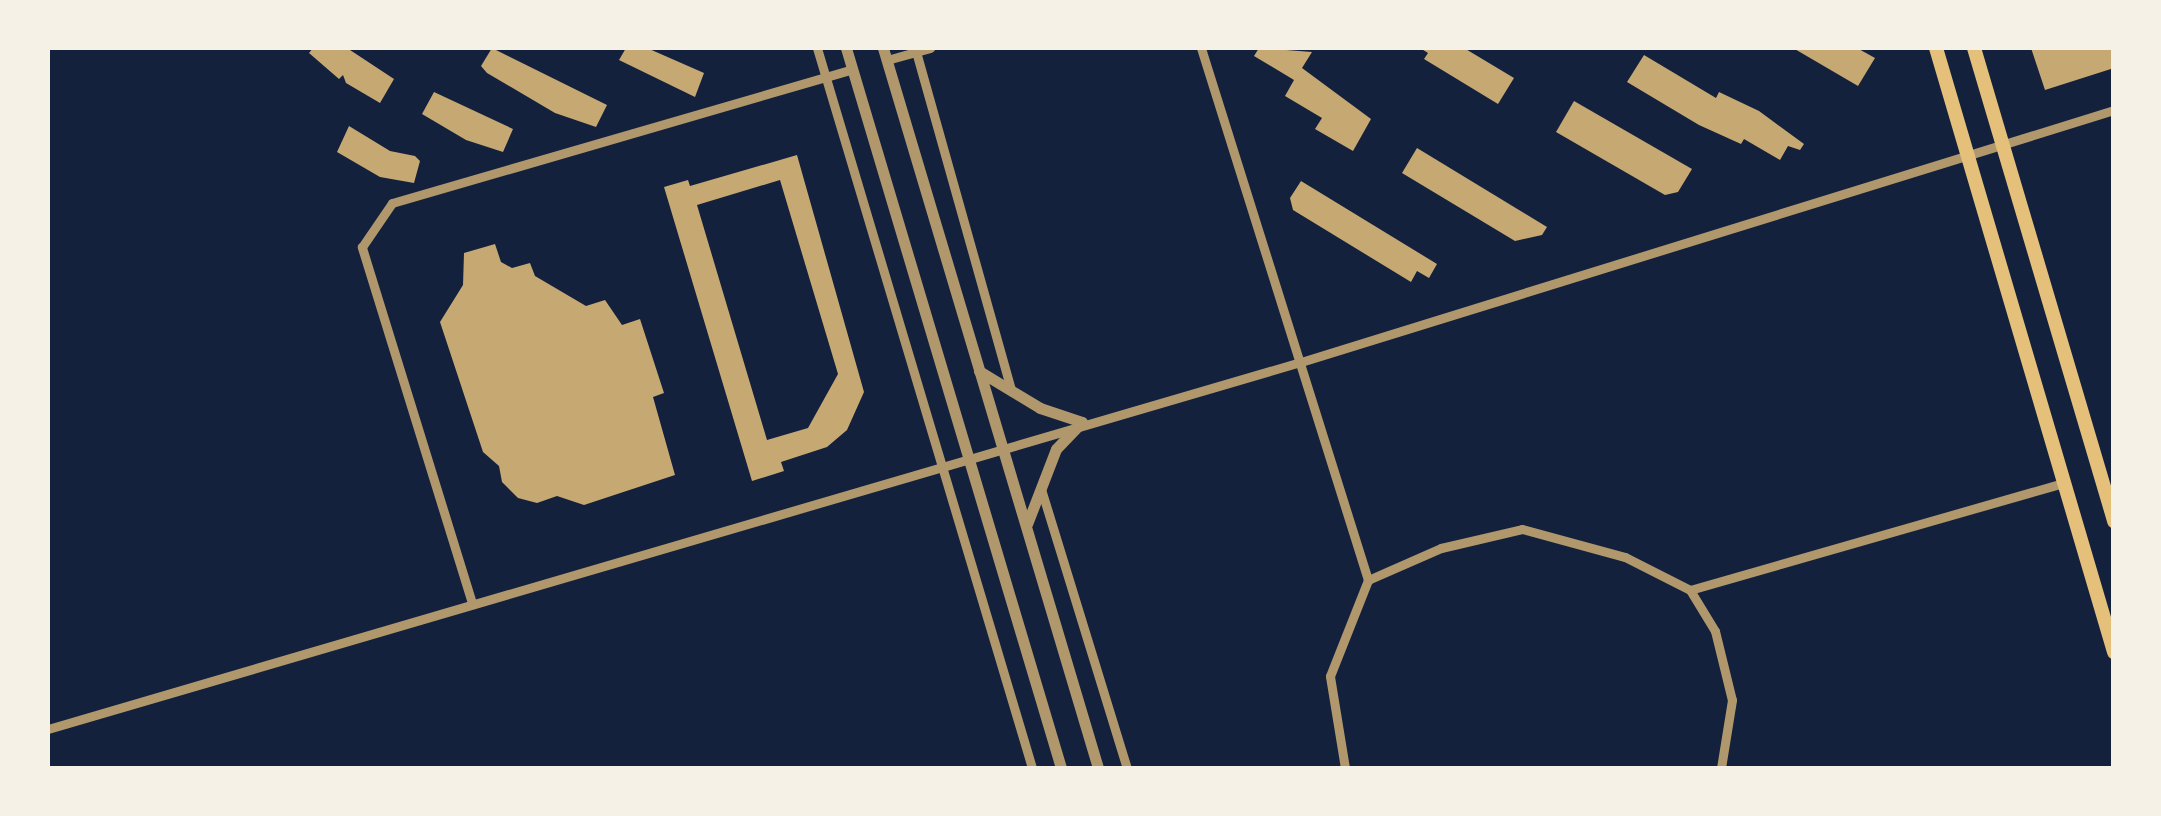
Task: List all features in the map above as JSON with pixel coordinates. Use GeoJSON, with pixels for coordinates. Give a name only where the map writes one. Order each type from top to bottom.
{"type":"FeatureCollection","features":[{"type":"Feature","properties":{"kind":"main road"},"geometry":{"type":"LineString","coordinates":[[1936,48],[2114,652]]}},
{"type":"Feature","properties":{"kind":"main road"},"geometry":{"type":"LineString","coordinates":[[1974,48],[2114,522]]}},
{"type":"Feature","properties":{"kind":"street"},"geometry":{"type":"LineString","coordinates":[[817,48],[1032,768]]}},
{"type":"Feature","properties":{"kind":"street"},"geometry":{"type":"LineString","coordinates":[[846,48],[1061,768]]}},
{"type":"Feature","properties":{"kind":"street"},"geometry":{"type":"LineString","coordinates":[[930,48],[885,54],[1098,768]]}},
{"type":"Feature","properties":{"kind":"street"},"geometry":{"type":"LineString","coordinates":[[1201,48],[1368,580],[1330,676],[1345,768]]}},
{"type":"Feature","properties":{"kind":"street"},"geometry":{"type":"LineString","coordinates":[[916,49],[1012,392]]}},
{"type":"Feature","properties":{"kind":"street"},"geometry":{"type":"LineString","coordinates":[[472,603],[362,247],[392,202],[852,69]]}},
{"type":"Feature","properties":{"kind":"street"},"geometry":{"type":"LineString","coordinates":[[48,729],[1082,422],[1302,362],[2114,110]]}},
{"type":"Feature","properties":{"kind":"street"},"geometry":{"type":"LineString","coordinates":[[979,370],[1012,392],[1082,422]]}},
{"type":"Feature","properties":{"kind":"street"},"geometry":{"type":"LineString","coordinates":[[1027,524],[1056,450],[1082,422]]}},
{"type":"Feature","properties":{"kind":"street"},"geometry":{"type":"LineString","coordinates":[[1690,590],[2062,483]]}},
{"type":"Feature","properties":{"kind":"street"},"geometry":{"type":"LineString","coordinates":[[1040,486],[1127,768]]}},
{"type":"Feature","properties":{"kind":"street"},"geometry":{"type":"LineString","coordinates":[[1368,580],[1440,548],[1522,530],[1625,557],[1690,590],[1715,631],[1732,700],[1720,768]]}},
{"type":"Feature","properties":{"kind":"building"},"geometry":{"type":"Polygon","coordinates":[[[313,48],[347,48],[394,79],[380,103],[346,83],[343,75],[339,79],[309,53],[313,48]]]}},
{"type":"Feature","properties":{"kind":"building"},"geometry":{"type":"Polygon","coordinates":[[[492,48],[607,105],[596,127],[555,113],[487,73],[481,66],[492,48]]]}},
{"type":"Feature","properties":{"kind":"building"},"geometry":{"type":"Polygon","coordinates":[[[626,48],[647,48],[704,73],[695,97],[619,60],[626,48]]]}},
{"type":"Feature","properties":{"kind":"building"},"geometry":{"type":"Polygon","coordinates":[[[1259,48],[1312,52],[1302,68],[1371,119],[1353,151],[1315,129],[1322,118],[1285,96],[1294,80],[1254,56],[1259,48]]]}},
{"type":"Feature","properties":{"kind":"building"},"geometry":{"type":"Polygon","coordinates":[[[1420,48],[1464,48],[1514,78],[1498,104],[1424,59],[1428,53],[1420,48]]]}},
{"type":"Feature","properties":{"kind":"building"},"geometry":{"type":"Polygon","coordinates":[[[1793,48],[1857,48],[1875,58],[1858,86],[1793,48]]]}},
{"type":"Feature","properties":{"kind":"building"},"geometry":{"type":"Polygon","coordinates":[[[2031,48],[2114,48],[2114,68],[2045,90],[2031,48]]]}},
{"type":"Feature","properties":{"kind":"building"},"geometry":{"type":"Polygon","coordinates":[[[1644,55],[1716,98],[1719,92],[1759,111],[1804,144],[1800,150],[1788,146],[1780,160],[1744,139],[1741,144],[1699,125],[1627,82],[1644,55]]]}},
{"type":"Feature","properties":{"kind":"building"},"geometry":{"type":"Polygon","coordinates":[[[434,92],[513,129],[503,152],[466,140],[422,114],[434,92]]]}},
{"type":"Feature","properties":{"kind":"building"},"geometry":{"type":"Polygon","coordinates":[[[1574,101],[1692,169],[1678,192],[1665,195],[1556,132],[1574,101]]]}},
{"type":"Feature","properties":{"kind":"building"},"geometry":{"type":"Polygon","coordinates":[[[349,126],[390,151],[415,156],[420,161],[414,183],[380,177],[337,152],[349,126]]]}},
{"type":"Feature","properties":{"kind":"building"},"geometry":{"type":"Polygon","coordinates":[[[1417,148],[1547,227],[1542,235],[1515,241],[1402,173],[1417,148]]]}},
{"type":"Feature","properties":{"kind":"building"},"geometry":{"type":"Polygon","coordinates":[[[797,155],[864,392],[847,430],[827,447],[781,462],[784,471],[752,481],[664,187],[688,180],[690,186],[797,155]],[[780,180],[697,205],[767,440],[808,428],[838,374],[780,180]]]}},
{"type":"Feature","properties":{"kind":"building"},"geometry":{"type":"Polygon","coordinates":[[[1301,181],[1437,264],[1429,278],[1417,271],[1411,282],[1293,210],[1290,198],[1301,181]]]}},
{"type":"Feature","properties":{"kind":"building"},"geometry":{"type":"Polygon","coordinates":[[[495,244],[501,262],[512,268],[530,263],[535,276],[586,306],[605,300],[622,325],[640,319],[664,393],[653,397],[675,475],[584,505],[557,496],[537,503],[518,498],[502,482],[499,466],[483,452],[440,322],[463,285],[464,253],[495,244]]]}}]}
